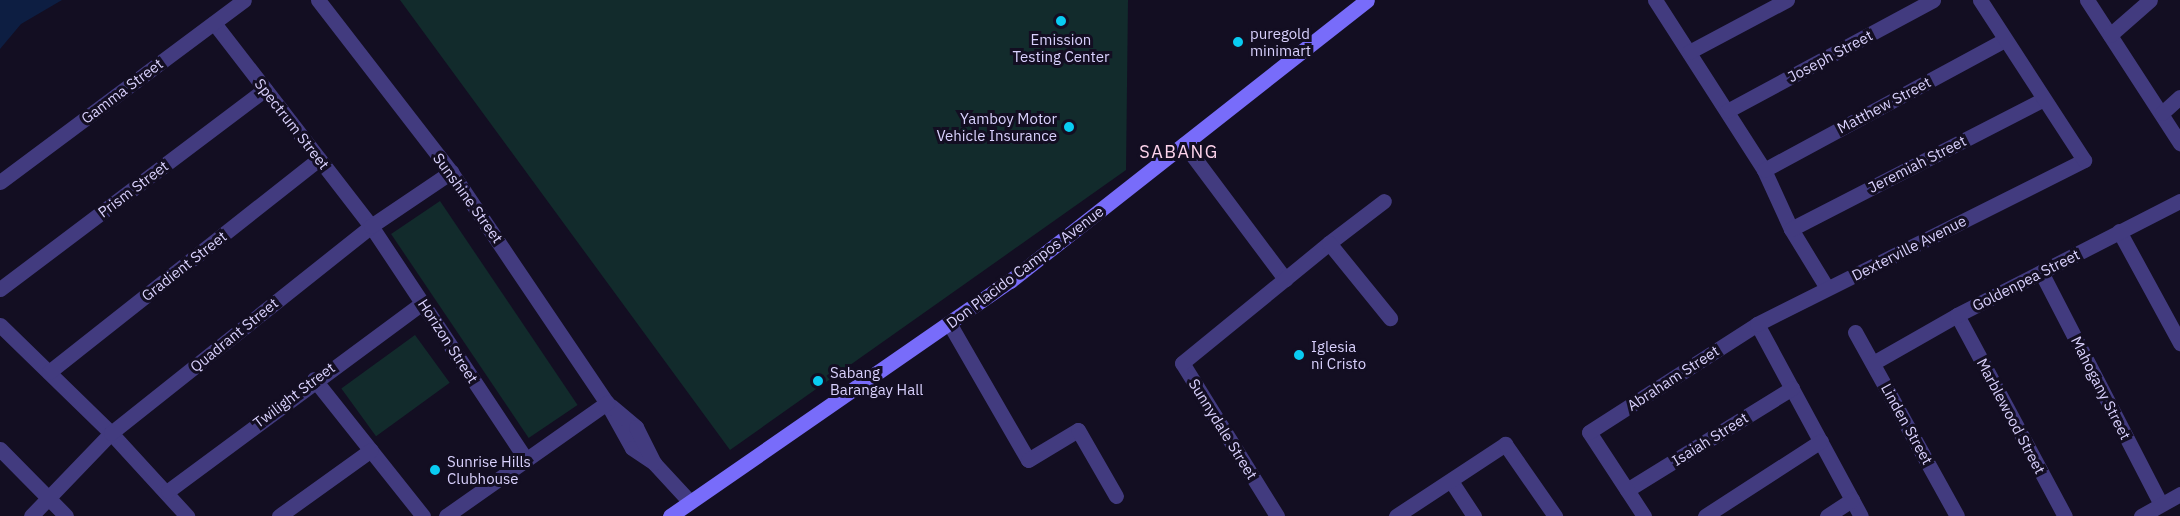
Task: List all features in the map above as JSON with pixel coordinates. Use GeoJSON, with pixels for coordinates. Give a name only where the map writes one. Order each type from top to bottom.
{"type":"FeatureCollection","features":[{"type":"Feature","properties":{"kind":"main road","name":"Don Placido Campos Avenue"},"geometry":{"type":"LineString","coordinates":[[670,516],[1010,281],[1367,0]]}},
{"type":"Feature","properties":{"kind":"street","name":"Gamma Street"},"geometry":{"type":"LineString","coordinates":[[0,182],[244,0]]}},
{"type":"Feature","properties":{"kind":"street","name":"Sunshine Street"},"geometry":{"type":"LineString","coordinates":[[318,0],[451,172],[607,403],[632,448],[654,463],[690,502]]}},
{"type":"Feature","properties":{"kind":"street"},"geometry":{"type":"LineString","coordinates":[[1655,0],[1764,170],[1791,229],[1827,288]]}},
{"type":"Feature","properties":{"kind":"street"},"geometry":{"type":"LineString","coordinates":[[1689,52],[1787,0]]}},
{"type":"Feature","properties":{"kind":"street","name":"Joseph Street"},"geometry":{"type":"LineString","coordinates":[[1728,111],[1933,0]]}},
{"type":"Feature","properties":{"kind":"street","name":"Dexterville Avenue"},"geometry":{"type":"LineString","coordinates":[[1758,324],[2084,160],[2003,41],[1980,0]]}},
{"type":"Feature","properties":{"kind":"street"},"geometry":{"type":"LineString","coordinates":[[2087,0],[2180,143]]}},
{"type":"Feature","properties":{"kind":"street"},"geometry":{"type":"LineString","coordinates":[[2110,35],[2150,0]]}},
{"type":"Feature","properties":{"kind":"street","name":"Spectrum Street"},"geometry":{"type":"LineString","coordinates":[[214,23],[370,226]]}},
{"type":"Feature","properties":{"kind":"street","name":"Matthew Street"},"geometry":{"type":"LineString","coordinates":[[1764,170],[2003,41]]}},
{"type":"Feature","properties":{"kind":"street","name":"Prism Street"},"geometry":{"type":"LineString","coordinates":[[0,289],[265,89]]}},
{"type":"Feature","properties":{"kind":"street"},"geometry":{"type":"LineString","coordinates":[[2162,113],[2180,97]]}},
{"type":"Feature","properties":{"kind":"street","name":"Jeremiah Street"},"geometry":{"type":"LineString","coordinates":[[1791,229],[2044,99]]}},
{"type":"Feature","properties":{"kind":"street"},"geometry":{"type":"LineString","coordinates":[[1184,144],[1285,279]]}},
{"type":"Feature","properties":{"kind":"street","name":"Gradient Street"},"geometry":{"type":"LineString","coordinates":[[49,372],[319,159]]}},
{"type":"Feature","properties":{"kind":"street","name":"Quadrant Street"},"geometry":{"type":"LineString","coordinates":[[31,516],[111,433],[370,226],[451,172]]}},
{"type":"Feature","properties":{"kind":"street","name":"Sunnydale Street"},"geometry":{"type":"LineString","coordinates":[[1277,516],[1182,363],[1384,201]]}},
{"type":"Feature","properties":{"kind":"street","name":"Goldenpea Street"},"geometry":{"type":"LineString","coordinates":[[1873,363],[1956,315],[2180,201]]}},
{"type":"Feature","properties":{"kind":"street","name":"Horizon Street"},"geometry":{"type":"LineString","coordinates":[[370,226],[423,302],[525,458]]}},
{"type":"Feature","properties":{"kind":"street"},"geometry":{"type":"LineString","coordinates":[[2119,231],[2180,343]]}},
{"type":"Feature","properties":{"kind":"street"},"geometry":{"type":"LineString","coordinates":[[1329,243],[1390,318]]}},
{"type":"Feature","properties":{"kind":"street","name":"Mahogany Street"},"geometry":{"type":"LineString","coordinates":[[2041,272],[2161,504]]}},
{"type":"Feature","properties":{"kind":"street","name":"Twilight Street"},"geometry":{"type":"LineString","coordinates":[[168,491],[314,380],[423,302]]}},
{"type":"Feature","properties":{"kind":"street","name":"Marblewood Street"},"geometry":{"type":"LineString","coordinates":[[1956,315],[2065,516]]}},
{"type":"Feature","properties":{"kind":"street"},"geometry":{"type":"LineString","coordinates":[[950,323],[1028,460],[1078,430],[1116,496]]}},
{"type":"Feature","properties":{"kind":"street"},"geometry":{"type":"LineString","coordinates":[[1758,324],[1860,516]]}},
{"type":"Feature","properties":{"kind":"street","name":"Abraham Street"},"geometry":{"type":"LineString","coordinates":[[1627,490],[1589,432],[1758,324]]}},
{"type":"Feature","properties":{"kind":"street"},"geometry":{"type":"LineString","coordinates":[[0,326],[111,433],[168,491],[187,516]]}},
{"type":"Feature","properties":{"kind":"street","name":"Linden Street"},"geometry":{"type":"LineString","coordinates":[[1855,332],[1958,516]]}},
{"type":"Feature","properties":{"kind":"street"},"geometry":{"type":"LineString","coordinates":[[314,380],[423,516]]}},
{"type":"Feature","properties":{"kind":"street","name":"Isaiah Street"},"geometry":{"type":"LineString","coordinates":[[1627,490],[1792,388]]}},
{"type":"Feature","properties":{"kind":"street"},"geometry":{"type":"LineString","coordinates":[[446,516],[525,458],[607,403]]}},
{"type":"Feature","properties":{"kind":"street"},"geometry":{"type":"LineString","coordinates":[[1705,516],[1821,441]]}},
{"type":"Feature","properties":{"kind":"street"},"geometry":{"type":"LineString","coordinates":[[1396,516],[1505,444],[1555,516]]}},
{"type":"Feature","properties":{"kind":"street"},"geometry":{"type":"LineString","coordinates":[[0,449],[49,495],[66,516]]}},
{"type":"Feature","properties":{"kind":"street"},"geometry":{"type":"LineString","coordinates":[[279,516],[371,450]]}},
{"type":"Feature","properties":{"kind":"street"},"geometry":{"type":"LineString","coordinates":[[1450,481],[1474,516]]}},
{"type":"Feature","properties":{"kind":"street"},"geometry":{"type":"LineString","coordinates":[[1627,490],[1644,516]]}},
{"type":"Feature","properties":{"kind":"street"},"geometry":{"type":"LineString","coordinates":[[2141,516],[2180,494]]}},
{"type":"Feature","properties":{"kind":"street"},"geometry":{"type":"LineString","coordinates":[[1827,516],[1852,500]]}},
{"type":"Feature","properties":{"kind":"green space"},"geometry":{"type":"Polygon","coordinates":[[[400,0],[1128,0],[1126,170],[730,450],[400,0]]]}},
{"type":"Feature","properties":{"kind":"green space"},"geometry":{"type":"Polygon","coordinates":[[[440,201],[578,405],[529,438],[391,234],[440,201]]]}},
{"type":"Feature","properties":{"kind":"green space"},"geometry":{"type":"Polygon","coordinates":[[[415,335],[450,383],[376,436],[341,388],[415,335]]]}},
{"type":"Feature","properties":{"kind":"water"},"geometry":{"type":"Polygon","coordinates":[[[0,0],[62,0],[21,24],[0,49],[0,0]]]}},
{"type":"Feature","properties":{"kind":"place","name":"Emission Testing Center"},"geometry":{"type":"Point","coordinates":[1061,21]}},
{"type":"Feature","properties":{"kind":"place","name":"puregold minimart"},"geometry":{"type":"Point","coordinates":[1238,42]}},
{"type":"Feature","properties":{"kind":"place","name":"Yamboy Motor Vehicle Insurance"},"geometry":{"type":"Point","coordinates":[1069,127]}},
{"type":"Feature","properties":{"kind":"place","name":"Iglesia ni Cristo"},"geometry":{"type":"Point","coordinates":[1299,355]}},
{"type":"Feature","properties":{"kind":"place","name":"Sabang Barangay Hall"},"geometry":{"type":"Point","coordinates":[818,381]}},
{"type":"Feature","properties":{"kind":"place","name":"Sunrise Hills Clubhouse"},"geometry":{"type":"Point","coordinates":[435,470]}},
{"type":"Feature","properties":{"kind":"district","name":"SABANG"},"geometry":{"type":"Point","coordinates":[1179,152]}}]}
